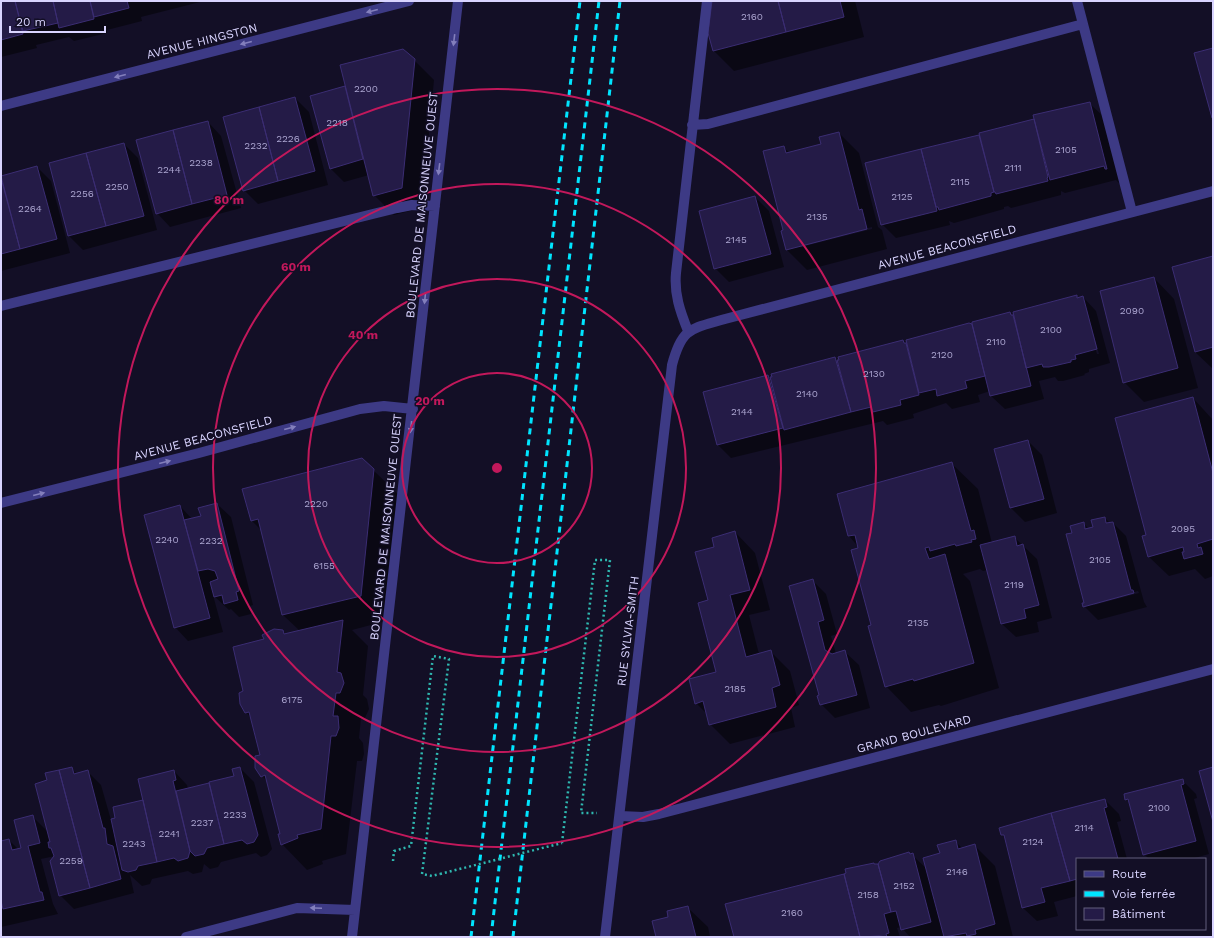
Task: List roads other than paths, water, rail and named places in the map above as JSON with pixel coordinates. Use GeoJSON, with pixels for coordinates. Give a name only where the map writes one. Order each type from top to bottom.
{"type":"FeatureCollection","features":[{"type":"Feature","properties":{"kind":"street","name":"AVENUE HINGSTON"},"geometry":{"type":"LineString","coordinates":[[1,106],[409,1]]}},
{"type":"Feature","properties":{"kind":"street","name":"BOULEVARD DE MAISONNEUVE OUEST"},"geometry":{"type":"LineString","coordinates":[[352,937],[458,1]]}},
{"type":"Feature","properties":{"kind":"street"},"geometry":{"type":"LineString","coordinates":[[688,331],[678,304],[675,289],[692,125],[707,1]]}},
{"type":"Feature","properties":{"kind":"street"},"geometry":{"type":"LineString","coordinates":[[1077,1],[1132,212]]}},
{"type":"Feature","properties":{"kind":"street"},"geometry":{"type":"LineString","coordinates":[[692,125],[708,124],[1083,24]]}},
{"type":"Feature","properties":{"kind":"street","name":"AVENUE BEACONSFIELD"},"geometry":{"type":"LineString","coordinates":[[688,331],[725,319],[1213,191]]}},
{"type":"Feature","properties":{"kind":"street"},"geometry":{"type":"LineString","coordinates":[[1,306],[397,208],[412,205],[434,206]]}},
{"type":"Feature","properties":{"kind":"street","name":"RUE SYLVIA-SMITH"},"geometry":{"type":"LineString","coordinates":[[605,937],[672,365],[676,350],[688,331]]}},
{"type":"Feature","properties":{"kind":"street","name":"AVENUE BEACONSFIELD"},"geometry":{"type":"LineString","coordinates":[[1,504],[199,453],[360,409],[384,406],[413,409]]}},
{"type":"Feature","properties":{"kind":"street","name":"GRAND BOULEVARD"},"geometry":{"type":"LineString","coordinates":[[620,816],[643,817],[659,814],[1213,669]]}},
{"type":"Feature","properties":{"kind":"street"},"geometry":{"type":"LineString","coordinates":[[186,937],[297,908],[355,910]]}},
{"type":"Feature","properties":{"kind":"railway"},"geometry":{"type":"LineString","coordinates":[[471,937],[580,1]]}},
{"type":"Feature","properties":{"kind":"railway"},"geometry":{"type":"LineString","coordinates":[[491,937],[599,1]]}},
{"type":"Feature","properties":{"kind":"railway"},"geometry":{"type":"LineString","coordinates":[[513,937],[620,1]]}}]}
